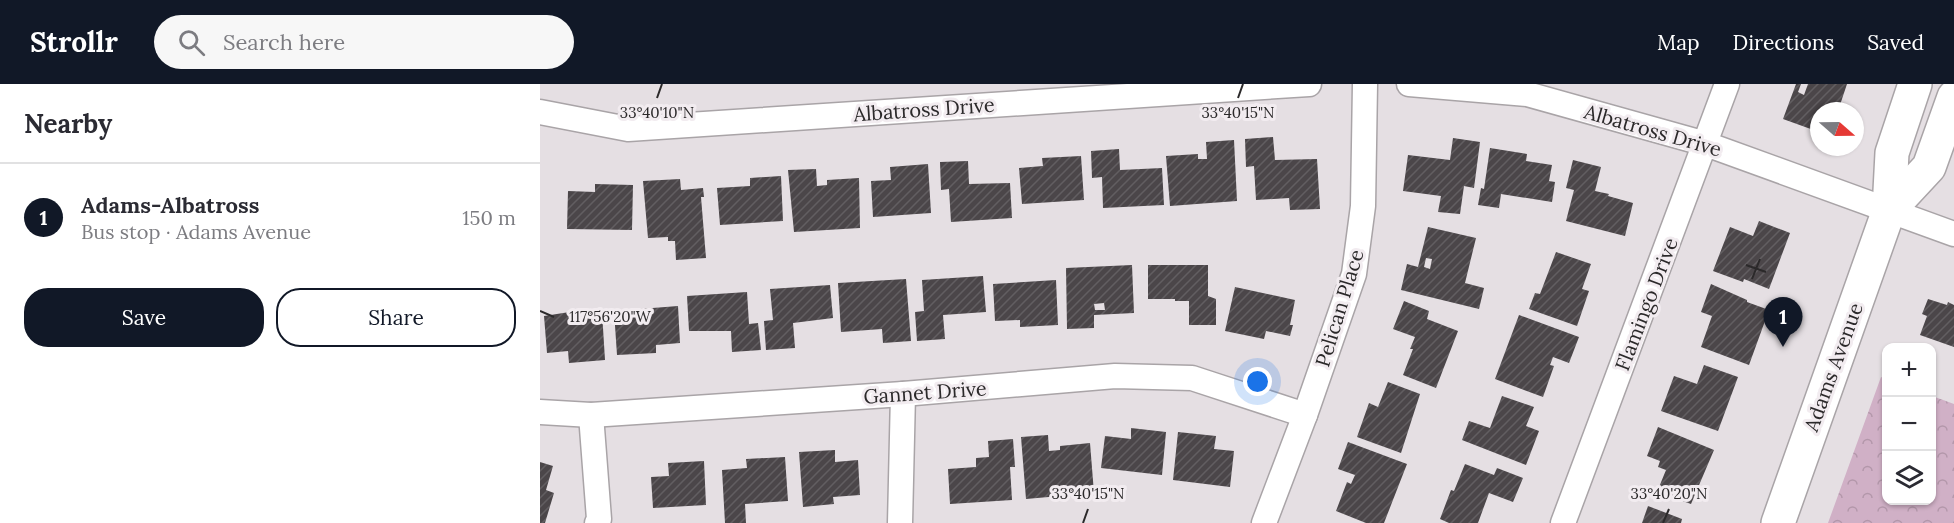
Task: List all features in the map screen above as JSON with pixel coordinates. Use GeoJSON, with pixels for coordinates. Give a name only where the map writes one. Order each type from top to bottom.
{"type":"FeatureCollection","features":[{"type":"Feature","properties":{"kind":"main road","name":"Adams Avenue"},"geometry":{"type":"LineString","coordinates":[[1778,523],[1889,210],[1892,153],[1915,84]]}},
{"type":"Feature","properties":{"kind":"main road","name":"Adams Avenue"},"geometry":{"type":"LineString","coordinates":[[1889,210],[1929,167],[1954,97]]}},
{"type":"Feature","properties":{"kind":"street","name":"Albatross Drive"},"geometry":{"type":"LineString","coordinates":[[540,112],[628,129],[1309,84]]}},
{"type":"Feature","properties":{"kind":"street","name":"Pelican Place"},"geometry":{"type":"LineString","coordinates":[[1264,523],[1347,296],[1359,249],[1364,186],[1365,84]]}},
{"type":"Feature","properties":{"kind":"street","name":"Albatross Drive"},"geometry":{"type":"LineString","coordinates":[[1409,84],[1527,94],[1706,144],[1954,234]]}},
{"type":"Feature","properties":{"kind":"street","name":"Flamingo Drive"},"geometry":{"type":"LineString","coordinates":[[1563,523],[1727,84]]}},
{"type":"Feature","properties":{"kind":"street","name":"Gannet Drive"},"geometry":{"type":"LineString","coordinates":[[540,412],[591,415],[903,394],[1115,376],[1192,378],[1305,415]]}},
{"type":"Feature","properties":{"kind":"street"},"geometry":{"type":"LineString","coordinates":[[900,523],[903,394]]}},
{"type":"Feature","properties":{"kind":"street"},"geometry":{"type":"LineString","coordinates":[[591,415],[597,523]]}},
{"type":"Feature","properties":{"kind":"green space"},"geometry":{"type":"Polygon","coordinates":[[[1881,377],[1882,505],[1936,505],[1936,397],[1954,404],[1954,523],[1828,523],[1881,377]]]}},
{"type":"Feature","properties":{"kind":"building"},"geometry":{"type":"Polygon","coordinates":[[[1796,84],[1801,84],[1798,92],[1804,95],[1808,84],[1847,84],[1841,102],[1810,102],[1810,129],[1783,119],[1796,84]]]}},
{"type":"Feature","properties":{"kind":"building"},"geometry":{"type":"Polygon","coordinates":[[[1273,137],[1275,160],[1317,159],[1320,209],[1290,210],[1289,198],[1256,200],[1254,166],[1246,167],[1245,139],[1273,137]]]}},
{"type":"Feature","properties":{"kind":"building"},"geometry":{"type":"Polygon","coordinates":[[[1453,138],[1480,142],[1474,188],[1464,186],[1460,214],[1438,212],[1441,196],[1403,191],[1408,155],[1450,160],[1453,138]]]}},
{"type":"Feature","properties":{"kind":"building"},"geometry":{"type":"Polygon","coordinates":[[[1234,140],[1237,201],[1170,206],[1166,156],[1198,154],[1198,159],[1207,159],[1206,142],[1234,140]]]}},
{"type":"Feature","properties":{"kind":"building"},"geometry":{"type":"Polygon","coordinates":[[[1490,148],[1527,154],[1526,161],[1552,165],[1549,181],[1555,182],[1552,202],[1501,194],[1499,208],[1478,205],[1481,188],[1484,189],[1490,148]]]}},
{"type":"Feature","properties":{"kind":"building"},"geometry":{"type":"Polygon","coordinates":[[[1119,149],[1120,170],[1162,168],[1164,205],[1103,208],[1102,177],[1092,178],[1091,151],[1119,149]]]}},
{"type":"Feature","properties":{"kind":"building"},"geometry":{"type":"Polygon","coordinates":[[[1081,156],[1084,200],[1022,204],[1019,168],[1043,166],[1042,158],[1081,156]]]}},
{"type":"Feature","properties":{"kind":"building"},"geometry":{"type":"Polygon","coordinates":[[[1573,160],[1601,167],[1595,191],[1633,203],[1625,236],[1566,221],[1574,190],[1566,188],[1573,160]]]}},
{"type":"Feature","properties":{"kind":"building"},"geometry":{"type":"Polygon","coordinates":[[[968,161],[969,184],[1010,183],[1012,218],[951,222],[949,189],[941,190],[940,162],[968,161]]]}},
{"type":"Feature","properties":{"kind":"building"},"geometry":{"type":"Polygon","coordinates":[[[928,164],[931,213],[873,217],[871,181],[891,180],[890,167],[928,164]]]}},
{"type":"Feature","properties":{"kind":"building"},"geometry":{"type":"Polygon","coordinates":[[[816,169],[817,186],[827,185],[827,180],[859,178],[860,228],[794,232],[788,170],[816,169]]]}},
{"type":"Feature","properties":{"kind":"building"},"geometry":{"type":"Polygon","coordinates":[[[781,176],[783,221],[720,225],[717,188],[750,186],[750,178],[781,176]]]}},
{"type":"Feature","properties":{"kind":"building"},"geometry":{"type":"Polygon","coordinates":[[[680,179],[681,190],[703,188],[704,197],[701,197],[706,258],[676,260],[675,241],[668,241],[668,237],[648,238],[643,181],[680,179]]]}},
{"type":"Feature","properties":{"kind":"building"},"geometry":{"type":"Polygon","coordinates":[[[595,184],[633,185],[632,230],[567,229],[568,191],[595,192],[595,184]]]}},
{"type":"Feature","properties":{"kind":"building"},"geometry":{"type":"Polygon","coordinates":[[[1759,221],[1790,233],[1769,289],[1744,279],[1743,282],[1713,271],[1730,227],[1753,236],[1759,221]]]}},
{"type":"Feature","properties":{"kind":"building"},"geometry":{"type":"Polygon","coordinates":[[[1428,227],[1476,238],[1465,283],[1484,288],[1479,309],[1401,290],[1407,264],[1418,267],[1428,227]],[[1426,258],[1424,267],[1430,269],[1432,259],[1426,258]]]}},
{"type":"Feature","properties":{"kind":"building"},"geometry":{"type":"Polygon","coordinates":[[[1556,252],[1591,264],[1582,289],[1589,291],[1577,326],[1529,309],[1535,293],[1540,294],[1556,252]]]}},
{"type":"Feature","properties":{"kind":"building"},"geometry":{"type":"Polygon","coordinates":[[[1132,265],[1134,313],[1094,315],[1094,328],[1067,329],[1066,268],[1132,265]],[[1104,303],[1094,304],[1095,310],[1105,310],[1104,303]]]}},
{"type":"Feature","properties":{"kind":"building"},"geometry":{"type":"Polygon","coordinates":[[[1148,265],[1208,265],[1208,296],[1216,299],[1216,325],[1189,325],[1189,301],[1148,299],[1148,265]]]}},
{"type":"Feature","properties":{"kind":"building"},"geometry":{"type":"Polygon","coordinates":[[[983,276],[986,312],[943,315],[945,339],[917,341],[915,312],[924,311],[922,280],[983,276]]]}},
{"type":"Feature","properties":{"kind":"building"},"geometry":{"type":"Polygon","coordinates":[[[906,279],[911,341],[883,343],[882,329],[841,332],[838,283],[906,279]]]}},
{"type":"Feature","properties":{"kind":"building"},"geometry":{"type":"Polygon","coordinates":[[[1056,280],[1058,325],[1020,327],[1020,320],[995,321],[993,284],[1056,280]]]}},
{"type":"Feature","properties":{"kind":"building"},"geometry":{"type":"Polygon","coordinates":[[[1711,284],[1769,310],[1749,365],[1701,347],[1712,316],[1701,312],[1711,284]]]}},
{"type":"Feature","properties":{"kind":"building"},"geometry":{"type":"Polygon","coordinates":[[[830,285],[833,318],[793,323],[795,348],[766,350],[764,321],[773,320],[770,289],[830,285]]]}},
{"type":"Feature","properties":{"kind":"building"},"geometry":{"type":"Polygon","coordinates":[[[1235,287],[1295,300],[1290,336],[1266,331],[1264,339],[1225,331],[1235,287]]]}},
{"type":"Feature","properties":{"kind":"building"},"geometry":{"type":"Polygon","coordinates":[[[747,292],[749,324],[758,323],[761,350],[732,352],[731,331],[689,331],[687,296],[747,292]]]}},
{"type":"Feature","properties":{"kind":"building"},"geometry":{"type":"Polygon","coordinates":[[[1928,299],[1954,305],[1954,347],[1920,335],[1927,316],[1922,314],[1928,299]]]}},
{"type":"Feature","properties":{"kind":"building"},"geometry":{"type":"Polygon","coordinates":[[[1404,301],[1429,311],[1427,319],[1458,331],[1436,388],[1403,375],[1415,337],[1393,329],[1404,301]]]}},
{"type":"Feature","properties":{"kind":"building"},"geometry":{"type":"Polygon","coordinates":[[[678,306],[680,343],[656,345],[656,353],[617,355],[614,311],[678,306]]]}},
{"type":"Feature","properties":{"kind":"building"},"geometry":{"type":"Polygon","coordinates":[[[576,311],[577,314],[602,312],[605,360],[569,363],[568,351],[547,353],[544,316],[576,311]]]}},
{"type":"Feature","properties":{"kind":"building"},"geometry":{"type":"Polygon","coordinates":[[[1519,315],[1579,337],[1569,363],[1553,357],[1550,365],[1554,366],[1543,397],[1495,379],[1519,315]]]}},
{"type":"Feature","properties":{"kind":"building"},"geometry":{"type":"Polygon","coordinates":[[[1704,365],[1738,377],[1718,431],[1661,411],[1674,376],[1697,384],[1704,365]]]}},
{"type":"Feature","properties":{"kind":"building"},"geometry":{"type":"Polygon","coordinates":[[[1388,382],[1420,394],[1401,453],[1357,437],[1369,403],[1378,407],[1388,382]]]}},
{"type":"Feature","properties":{"kind":"building"},"geometry":{"type":"Polygon","coordinates":[[[1502,396],[1534,407],[1526,426],[1539,431],[1526,465],[1462,440],[1469,421],[1490,428],[1502,396]]]}},
{"type":"Feature","properties":{"kind":"building"},"geometry":{"type":"Polygon","coordinates":[[[1658,427],[1714,450],[1691,504],[1657,492],[1666,470],[1658,467],[1660,461],[1647,456],[1658,427]]]}},
{"type":"Feature","properties":{"kind":"building"},"geometry":{"type":"Polygon","coordinates":[[[1131,428],[1166,432],[1162,475],[1101,468],[1105,436],[1131,439],[1131,428]]]}},
{"type":"Feature","properties":{"kind":"building"},"geometry":{"type":"Polygon","coordinates":[[[1178,432],[1216,436],[1214,449],[1234,451],[1230,487],[1173,480],[1178,432]]]}},
{"type":"Feature","properties":{"kind":"building"},"geometry":{"type":"Polygon","coordinates":[[[1048,435],[1049,451],[1060,450],[1060,446],[1090,443],[1094,493],[1026,499],[1021,437],[1048,435]]]}},
{"type":"Feature","properties":{"kind":"building"},"geometry":{"type":"Polygon","coordinates":[[[1013,439],[1015,467],[1010,467],[1012,500],[950,504],[948,469],[976,467],[976,458],[989,457],[988,441],[1013,439]]]}},
{"type":"Feature","properties":{"kind":"building"},"geometry":{"type":"Polygon","coordinates":[[[1348,442],[1407,464],[1384,523],[1366,523],[1336,511],[1347,482],[1351,484],[1355,475],[1338,469],[1348,442]]]}},
{"type":"Feature","properties":{"kind":"building"},"geometry":{"type":"Polygon","coordinates":[[[835,450],[835,462],[858,460],[860,495],[833,497],[834,504],[803,507],[799,452],[835,450]]]}},
{"type":"Feature","properties":{"kind":"building"},"geometry":{"type":"Polygon","coordinates":[[[785,457],[788,501],[745,504],[746,523],[725,523],[722,470],[747,468],[746,459],[785,457]]]}},
{"type":"Feature","properties":{"kind":"building"},"geometry":{"type":"Polygon","coordinates":[[[704,461],[706,505],[653,508],[651,477],[669,476],[668,463],[704,461]]]}},
{"type":"Feature","properties":{"kind":"building"},"geometry":{"type":"Polygon","coordinates":[[[540,462],[553,466],[546,490],[554,493],[545,523],[540,523],[540,462]]]}},
{"type":"Feature","properties":{"kind":"building"},"geometry":{"type":"Polygon","coordinates":[[[1465,464],[1494,475],[1497,468],[1523,478],[1513,502],[1489,493],[1478,523],[1449,523],[1440,519],[1451,490],[1454,491],[1465,464]]]}},
{"type":"Feature","properties":{"kind":"building"},"geometry":{"type":"Polygon","coordinates":[[[1648,506],[1682,519],[1681,523],[1642,523],[1648,506]]]}},
{"type":"Feature","properties":{"kind":"place","name":"Adams-Albatross"},"geometry":{"type":"Point","coordinates":[1783,347]}}]}
